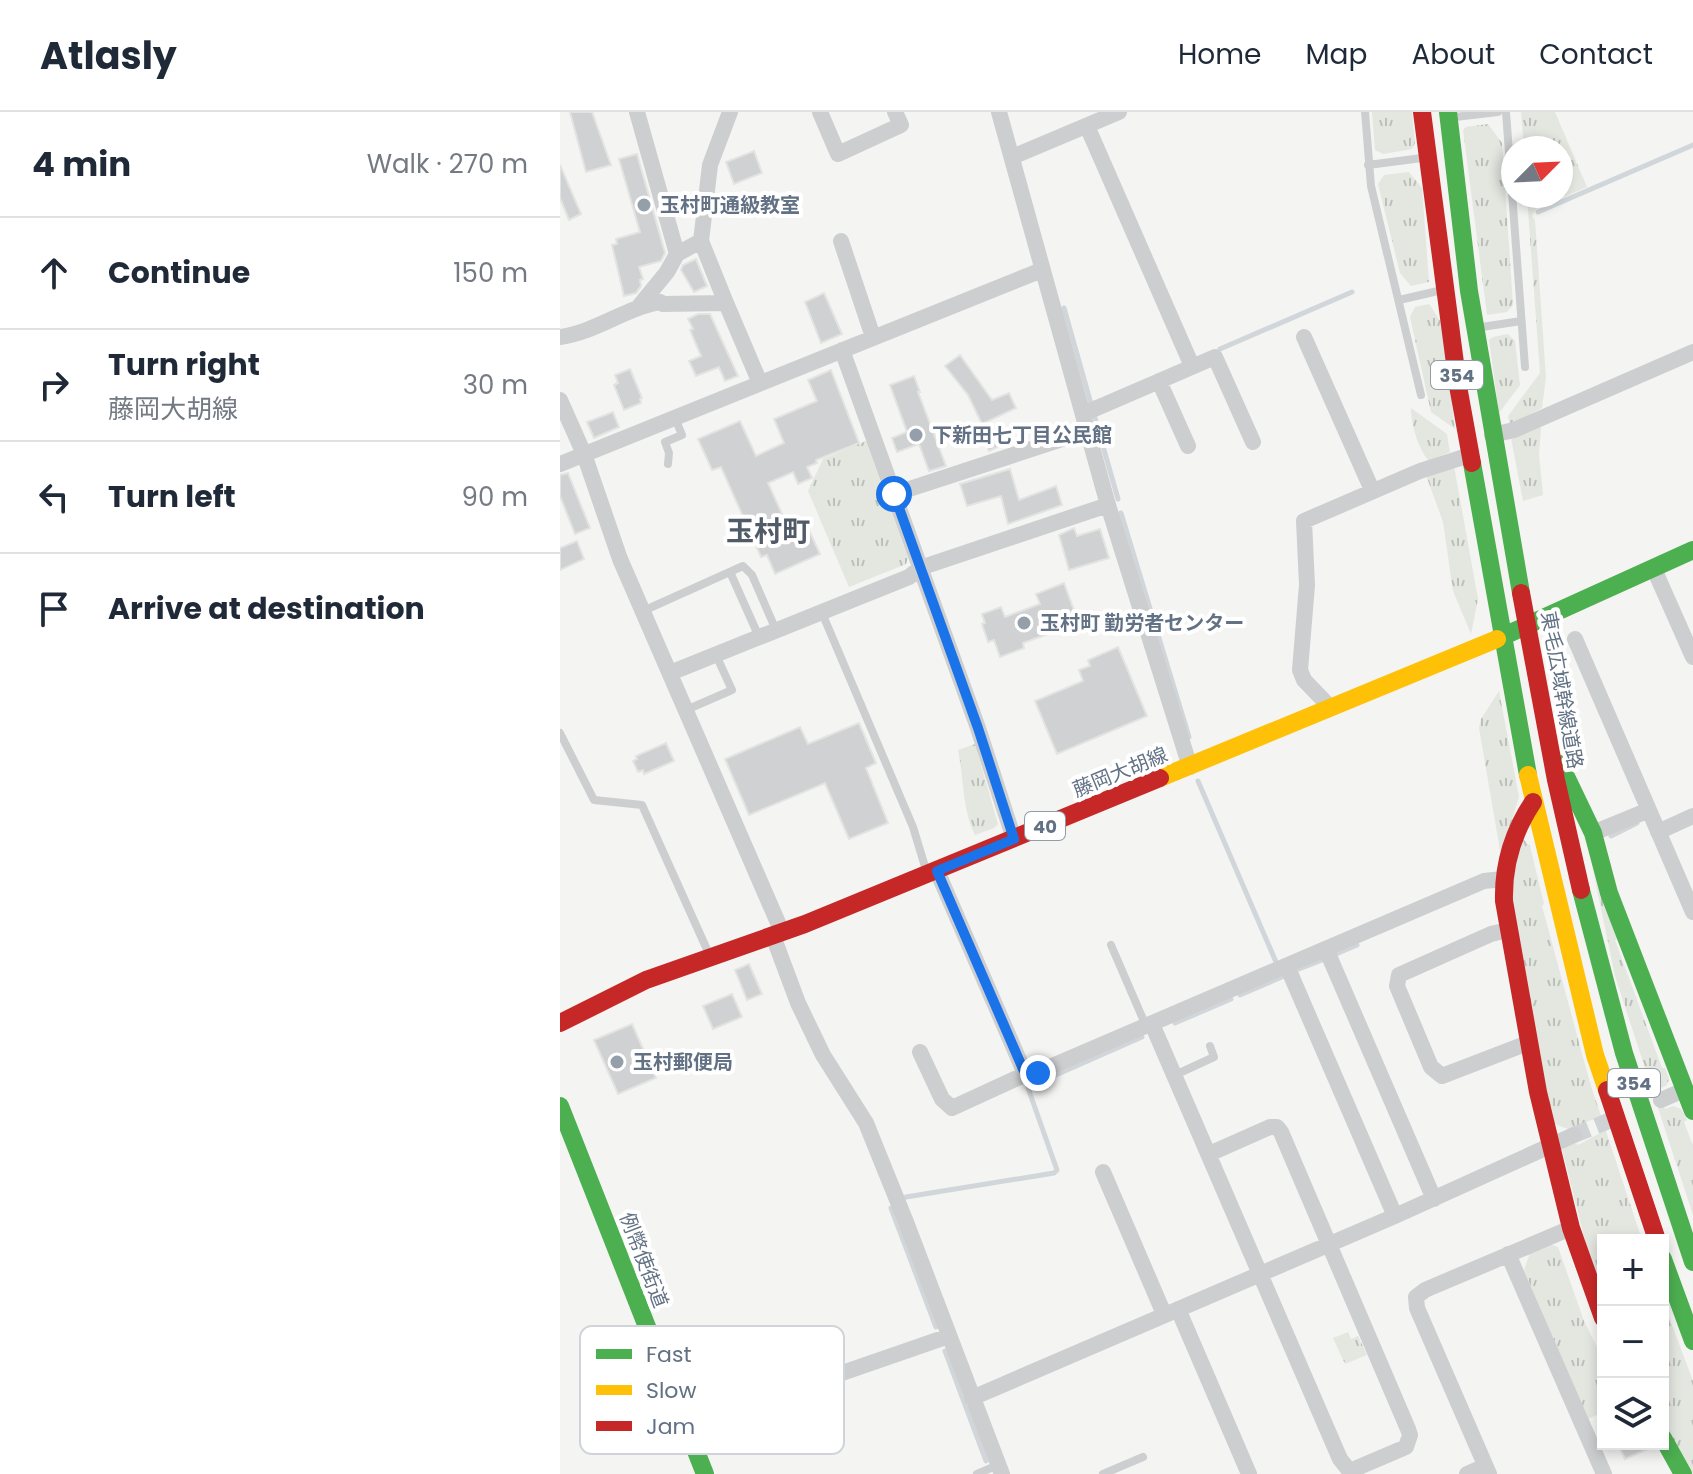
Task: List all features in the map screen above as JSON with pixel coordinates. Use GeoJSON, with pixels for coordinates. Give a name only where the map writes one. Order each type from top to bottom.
{"type":"FeatureCollection","features":[{"type":"Feature","properties":{"kind":"main road","name":"354"},"geometry":{"type":"LineString","coordinates":[[1422,112],[1470,455],[1533,802],[1595,1055],[1655,1234]]}},
{"type":"Feature","properties":{"kind":"main road","name":"東毛広域幹線道路"},"geometry":{"type":"LineString","coordinates":[[1449,115],[1475,329],[1550,750],[1607,992],[1658,1162],[1693,1262]]}},
{"type":"Feature","properties":{"kind":"main road","name":"藤岡大胡線"},"geometry":{"type":"LineString","coordinates":[[560,1023],[646,980],[778,934],[1502,637],[1693,550]]}},
{"type":"Feature","properties":{"kind":"main road"},"geometry":{"type":"LineString","coordinates":[[1550,750],[1567,775],[1593,833],[1609,893],[1688,1088],[1693,1111]]}},
{"type":"Feature","properties":{"kind":"main road"},"geometry":{"type":"LineString","coordinates":[[1533,802],[1519,824],[1503,879],[1508,930],[1528,1043],[1571,1228],[1599,1306]]}},
{"type":"Feature","properties":{"kind":"main road","name":"例幣使街道"},"geometry":{"type":"LineString","coordinates":[[560,1106],[646,1326]]}},
{"type":"Feature","properties":{"kind":"main road"},"geometry":{"type":"LineString","coordinates":[[1669,1275],[1693,1341]]}},
{"type":"Feature","properties":{"kind":"main road"},"geometry":{"type":"LineString","coordinates":[[1669,1449],[1683,1474]]}},
{"type":"Feature","properties":{"kind":"main road","name":"例幣使街道"},"geometry":{"type":"LineString","coordinates":[[697,1454],[705,1474]]}},
{"type":"Feature","properties":{"kind":"street"},"geometry":{"type":"LineString","coordinates":[[637,112],[677,254]]}},
{"type":"Feature","properties":{"kind":"street"},"geometry":{"type":"LineString","coordinates":[[730,112],[710,165],[701,241],[760,383]]}},
{"type":"Feature","properties":{"kind":"street"},"geometry":{"type":"LineString","coordinates":[[820,112],[838,154],[901,125],[895,112]]}},
{"type":"Feature","properties":{"kind":"street"},"geometry":{"type":"LineString","coordinates":[[999,112],[1108,505],[1190,767]]}},
{"type":"Feature","properties":{"kind":"street"},"geometry":{"type":"LineString","coordinates":[[1012,157],[1119,112]]}},
{"type":"Feature","properties":{"kind":"street"},"geometry":{"type":"LineString","coordinates":[[1087,126],[1192,366]]}},
{"type":"Feature","properties":{"kind":"street"},"geometry":{"type":"LineString","coordinates":[[640,305],[667,272],[677,254],[701,241]]}},
{"type":"Feature","properties":{"kind":"street"},"geometry":{"type":"LineString","coordinates":[[841,241],[873,337]]}},
{"type":"Feature","properties":{"kind":"street"},"geometry":{"type":"LineString","coordinates":[[560,464],[1042,270]]}},
{"type":"Feature","properties":{"kind":"street"},"geometry":{"type":"LineString","coordinates":[[560,337],[577,335],[640,305],[660,302],[726,303]]}},
{"type":"Feature","properties":{"kind":"street"},"geometry":{"type":"LineString","coordinates":[[1304,337],[1372,490]]}},
{"type":"Feature","properties":{"kind":"street"},"geometry":{"type":"LineString","coordinates":[[842,350],[983,742],[1014,839]]}},
{"type":"Feature","properties":{"kind":"street"},"geometry":{"type":"LineString","coordinates":[[1492,435],[1514,430],[1693,352]]}},
{"type":"Feature","properties":{"kind":"street"},"geometry":{"type":"LineString","coordinates":[[894,494],[1085,422],[1159,381],[1215,357],[1253,442]]}},
{"type":"Feature","properties":{"kind":"street"},"geometry":{"type":"LineString","coordinates":[[1159,381],[1188,446]]}},
{"type":"Feature","properties":{"kind":"street"},"geometry":{"type":"LineString","coordinates":[[560,400],[584,454],[620,559],[778,934],[798,1003],[823,1055],[866,1123],[1000,1470]]}},
{"type":"Feature","properties":{"kind":"street"},"geometry":{"type":"LineString","coordinates":[[1331,708],[1304,680],[1300,670],[1307,585],[1304,521],[1372,490],[1470,455]]}},
{"type":"Feature","properties":{"kind":"street"},"geometry":{"type":"LineString","coordinates":[[670,673],[909,577],[920,568],[1108,505]]}},
{"type":"Feature","properties":{"kind":"street"},"geometry":{"type":"LineString","coordinates":[[1654,569],[1693,657]]}},
{"type":"Feature","properties":{"kind":"street"},"geometry":{"type":"LineString","coordinates":[[1575,639],[1693,912]]}},
{"type":"Feature","properties":{"kind":"street"},"geometry":{"type":"LineString","coordinates":[[1593,833],[1649,810]]}},
{"type":"Feature","properties":{"kind":"street"},"geometry":{"type":"LineString","coordinates":[[1658,832],[1693,816]]}},
{"type":"Feature","properties":{"kind":"street"},"geometry":{"type":"LineString","coordinates":[[932,872],[1026,1074]]}},
{"type":"Feature","properties":{"kind":"street"},"geometry":{"type":"LineString","coordinates":[[920,1052],[942,1099],[952,1108],[1484,881],[1503,879]]}},
{"type":"Feature","properties":{"kind":"street"},"geometry":{"type":"LineString","coordinates":[[1508,930],[1491,934],[1399,975],[1397,986],[1431,1067],[1442,1076],[1528,1043]]}},
{"type":"Feature","properties":{"kind":"street"},"geometry":{"type":"LineString","coordinates":[[1326,949],[1434,1199]]}},
{"type":"Feature","properties":{"kind":"street"},"geometry":{"type":"LineString","coordinates":[[1287,966],[1395,1216]]}},
{"type":"Feature","properties":{"kind":"street"},"geometry":{"type":"LineString","coordinates":[[1149,1025],[1209,1154],[1343,1465],[1348,1469],[1359,1468],[1406,1447],[1410,1435],[1277,1127],[1270,1127],[1209,1154]]}},
{"type":"Feature","properties":{"kind":"street"},"geometry":{"type":"LineString","coordinates":[[1661,1100],[1688,1088]]}},
{"type":"Feature","properties":{"kind":"street"},"geometry":{"type":"LineString","coordinates":[[972,1398],[1434,1199],[1574,1135]]}},
{"type":"Feature","properties":{"kind":"street"},"geometry":{"type":"LineString","coordinates":[[1103,1172],[1249,1474]]}},
{"type":"Feature","properties":{"kind":"street"},"geometry":{"type":"LineString","coordinates":[[1467,1474],[1487,1470],[1417,1308],[1416,1297],[1425,1290],[1571,1228]]}},
{"type":"Feature","properties":{"kind":"street"},"geometry":{"type":"LineString","coordinates":[[1508,1254],[1604,1474]]}},
{"type":"Feature","properties":{"kind":"street"},"geometry":{"type":"LineString","coordinates":[[844,1372],[949,1336]]}},
{"type":"Feature","properties":{"kind":"lane"},"geometry":{"type":"LineString","coordinates":[[1365,112],[1368,165],[1378,218],[1421,395]]}},
{"type":"Feature","properties":{"kind":"lane"},"geometry":{"type":"LineString","coordinates":[[1449,115],[1498,112]]}},
{"type":"Feature","properties":{"kind":"lane"},"geometry":{"type":"LineString","coordinates":[[1506,112],[1525,367]]}},
{"type":"Feature","properties":{"kind":"lane"},"geometry":{"type":"LineString","coordinates":[[1368,165],[1427,157]]}},
{"type":"Feature","properties":{"kind":"lane"},"geometry":{"type":"LineString","coordinates":[[1399,300],[1447,289]]}},
{"type":"Feature","properties":{"kind":"lane"},"geometry":{"type":"LineString","coordinates":[[1475,329],[1521,321]]}},
{"type":"Feature","properties":{"kind":"lane"},"geometry":{"type":"LineString","coordinates":[[668,464],[669,453],[665,442],[682,435],[675,417]]}},
{"type":"Feature","properties":{"kind":"lane"},"geometry":{"type":"LineString","coordinates":[[643,611],[743,566],[752,575],[776,630]]}},
{"type":"Feature","properties":{"kind":"lane"},"geometry":{"type":"LineString","coordinates":[[730,572],[759,637]]}},
{"type":"Feature","properties":{"kind":"lane"},"geometry":{"type":"LineString","coordinates":[[821,612],[932,872]]}},
{"type":"Feature","properties":{"kind":"lane"},"geometry":{"type":"LineString","coordinates":[[686,710],[732,690],[716,655]]}},
{"type":"Feature","properties":{"kind":"lane"},"geometry":{"type":"LineString","coordinates":[[560,733],[594,800],[642,805],[710,956]]}},
{"type":"Feature","properties":{"kind":"lane"},"geometry":{"type":"LineString","coordinates":[[1111,945],[1149,1025]]}},
{"type":"Feature","properties":{"kind":"lane"},"geometry":{"type":"LineString","coordinates":[[1174,1075],[1214,1057],[1210,1046]]}},
{"type":"Feature","properties":{"kind":"lane"},"geometry":{"type":"LineString","coordinates":[[1103,1474],[1143,1457]]}},
{"type":"Feature","properties":{"kind":"lane"},"geometry":{"type":"LineString","coordinates":[[977,1474],[1000,1470]]}},
{"type":"Feature","properties":{"kind":"green space"},"geometry":{"type":"Polygon","coordinates":[[[1372,112],[1412,112],[1415,143],[1412,149],[1383,154],[1375,150],[1372,112]]]}},
{"type":"Feature","properties":{"kind":"green space"},"geometry":{"type":"Polygon","coordinates":[[[1521,112],[1555,112],[1565,136],[1523,136],[1521,112]]]}},
{"type":"Feature","properties":{"kind":"green space"},"geometry":{"type":"Polygon","coordinates":[[[1488,124],[1501,142],[1501,208],[1506,208],[1513,305],[1507,312],[1487,315],[1463,130],[1488,124]]]}},
{"type":"Feature","properties":{"kind":"green space"},"geometry":{"type":"Polygon","coordinates":[[[1573,154],[1587,187],[1573,193],[1573,154]]]}},
{"type":"Feature","properties":{"kind":"green space"},"geometry":{"type":"Polygon","coordinates":[[[1409,172],[1422,188],[1429,282],[1411,286],[1400,273],[1378,184],[1384,175],[1409,172]]]}},
{"type":"Feature","properties":{"kind":"green space"},"geometry":{"type":"Polygon","coordinates":[[[1528,208],[1538,208],[1532,216],[1535,220],[1546,378],[1542,408],[1510,425],[1508,416],[1540,373],[1528,208]]]}},
{"type":"Feature","properties":{"kind":"green space"},"geometry":{"type":"Polygon","coordinates":[[[1429,304],[1441,322],[1455,429],[1431,412],[1410,317],[1415,307],[1429,304]]]}},
{"type":"Feature","properties":{"kind":"green space"},"geometry":{"type":"Polygon","coordinates":[[[1508,334],[1515,341],[1520,385],[1499,413],[1489,340],[1508,334]]]}},
{"type":"Feature","properties":{"kind":"green space"},"geometry":{"type":"Polygon","coordinates":[[[1411,408],[1447,434],[1450,452],[1429,461],[1416,436],[1411,408]]]}},
{"type":"Feature","properties":{"kind":"green space"},"geometry":{"type":"Polygon","coordinates":[[[1539,427],[1543,495],[1523,501],[1511,438],[1539,427]]]}},
{"type":"Feature","properties":{"kind":"green space"},"geometry":{"type":"Polygon","coordinates":[[[866,441],[908,558],[906,564],[849,587],[808,491],[823,459],[866,441]]]}},
{"type":"Feature","properties":{"kind":"green space"},"geometry":{"type":"Polygon","coordinates":[[[1454,466],[1478,599],[1471,634],[1453,591],[1443,522],[1426,475],[1454,466]]]}},
{"type":"Feature","properties":{"kind":"green space"},"geometry":{"type":"Polygon","coordinates":[[[1499,691],[1519,797],[1501,856],[1479,728],[1481,719],[1499,691]]]}},
{"type":"Feature","properties":{"kind":"green space"},"geometry":{"type":"Polygon","coordinates":[[[975,744],[998,824],[975,835],[965,805],[958,750],[975,744]]]}},
{"type":"Feature","properties":{"kind":"green space"},"geometry":{"type":"Polygon","coordinates":[[[1522,838],[1530,846],[1542,906],[1590,1083],[1640,1234],[1597,1234],[1597,1281],[1562,1149],[1576,1143],[1578,1145],[1602,1132],[1597,1118],[1573,1127],[1573,1131],[1552,1123],[1511,900],[1512,873],[1522,838]]]}},
{"type":"Feature","properties":{"kind":"green space"},"geometry":{"type":"Polygon","coordinates":[[[1588,846],[1615,940],[1662,1068],[1665,1068],[1669,1079],[1667,1085],[1657,1090],[1665,1109],[1673,1106],[1681,1109],[1687,1120],[1684,1122],[1693,1146],[1693,1215],[1615,976],[1588,846]]]}},
{"type":"Feature","properties":{"kind":"green space"},"geometry":{"type":"Polygon","coordinates":[[[1550,1244],[1558,1247],[1584,1321],[1597,1347],[1597,1415],[1588,1419],[1524,1270],[1530,1253],[1550,1244]]]}},
{"type":"Feature","properties":{"kind":"green space"},"geometry":{"type":"Polygon","coordinates":[[[1669,1317],[1693,1381],[1693,1474],[1669,1432],[1669,1317]]]}},
{"type":"Feature","properties":{"kind":"green space"},"geometry":{"type":"Polygon","coordinates":[[[1348,1332],[1351,1339],[1358,1336],[1367,1355],[1345,1364],[1333,1338],[1348,1332]]]}},
{"type":"Feature","properties":{"kind":"building"},"geometry":{"type":"Polygon","coordinates":[[[570,112],[592,112],[611,165],[586,172],[570,112]]]}},
{"type":"Feature","properties":{"kind":"building"},"geometry":{"type":"Polygon","coordinates":[[[754,151],[762,173],[734,184],[726,162],[754,151]]]}},
{"type":"Feature","properties":{"kind":"building"},"geometry":{"type":"Polygon","coordinates":[[[637,154],[665,253],[661,261],[639,267],[643,279],[640,280],[641,286],[636,293],[624,296],[612,245],[617,244],[616,239],[640,232],[619,159],[637,154]]]}},
{"type":"Feature","properties":{"kind":"building"},"geometry":{"type":"Polygon","coordinates":[[[560,165],[581,214],[569,220],[560,198],[560,165]]]}},
{"type":"Feature","properties":{"kind":"building"},"geometry":{"type":"Polygon","coordinates":[[[696,259],[707,286],[694,292],[681,270],[683,265],[696,259]]]}},
{"type":"Feature","properties":{"kind":"building"},"geometry":{"type":"Polygon","coordinates":[[[824,293],[842,334],[821,343],[805,302],[824,293]]]}},
{"type":"Feature","properties":{"kind":"building"},"geometry":{"type":"Polygon","coordinates":[[[698,314],[710,314],[738,376],[725,381],[719,367],[696,376],[689,361],[701,356],[688,319],[698,314]]]}},
{"type":"Feature","properties":{"kind":"building"},"geometry":{"type":"Polygon","coordinates":[[[960,355],[992,400],[1009,393],[1016,408],[982,424],[968,395],[945,366],[960,355]]]}},
{"type":"Feature","properties":{"kind":"building"},"geometry":{"type":"Polygon","coordinates":[[[630,369],[642,398],[641,403],[624,410],[614,385],[618,383],[615,375],[630,369]]]}},
{"type":"Feature","properties":{"kind":"building"},"geometry":{"type":"Polygon","coordinates":[[[831,370],[859,443],[816,460],[817,463],[807,467],[812,478],[798,484],[793,472],[768,483],[791,534],[807,526],[820,554],[775,574],[767,555],[761,557],[721,467],[712,470],[698,439],[740,421],[756,456],[784,443],[774,419],[817,401],[808,380],[831,370]]]}},
{"type":"Feature","properties":{"kind":"building"},"geometry":{"type":"Polygon","coordinates":[[[914,376],[946,466],[929,471],[919,444],[897,452],[892,438],[907,432],[890,385],[914,376]]]}},
{"type":"Feature","properties":{"kind":"building"},"geometry":{"type":"Polygon","coordinates":[[[613,412],[619,427],[594,438],[587,422],[613,412]]]}},
{"type":"Feature","properties":{"kind":"building"},"geometry":{"type":"Polygon","coordinates":[[[995,426],[1004,444],[989,451],[981,432],[995,426]]]}},
{"type":"Feature","properties":{"kind":"building"},"geometry":{"type":"Polygon","coordinates":[[[1010,469],[1019,500],[1056,486],[1062,505],[1008,524],[1001,496],[967,506],[960,484],[1010,469]]]}},
{"type":"Feature","properties":{"kind":"building"},"geometry":{"type":"Polygon","coordinates":[[[568,473],[590,528],[575,534],[560,496],[560,475],[568,473]]]}},
{"type":"Feature","properties":{"kind":"building"},"geometry":{"type":"Polygon","coordinates":[[[1074,528],[1077,536],[1100,529],[1109,558],[1069,570],[1059,535],[1074,528]]]}},
{"type":"Feature","properties":{"kind":"building"},"geometry":{"type":"Polygon","coordinates":[[[577,541],[584,559],[560,570],[560,548],[577,541]]]}},
{"type":"Feature","properties":{"kind":"building","name":"玉村町 勤労者センター"},"geometry":{"type":"Polygon","coordinates":[[[1064,583],[1076,616],[1064,620],[1067,627],[1023,643],[1024,648],[1000,657],[994,640],[988,642],[982,614],[1001,607],[1005,617],[1040,604],[1036,594],[1064,583]]]}},
{"type":"Feature","properties":{"kind":"building"},"geometry":{"type":"Polygon","coordinates":[[[1118,647],[1147,716],[1057,754],[1035,701],[1083,681],[1079,670],[1090,666],[1088,660],[1118,647]]]}},
{"type":"Feature","properties":{"kind":"building"},"geometry":{"type":"Polygon","coordinates":[[[859,723],[876,763],[866,768],[888,823],[849,839],[825,783],[749,815],[725,759],[800,727],[808,744],[859,723]]]}},
{"type":"Feature","properties":{"kind":"building"},"geometry":{"type":"Polygon","coordinates":[[[666,743],[674,761],[644,774],[643,770],[638,772],[633,761],[637,759],[636,756],[666,743]]]}},
{"type":"Feature","properties":{"kind":"building"},"geometry":{"type":"Polygon","coordinates":[[[749,964],[762,994],[747,1000],[735,970],[749,964]]]}},
{"type":"Feature","properties":{"kind":"building"},"geometry":{"type":"Polygon","coordinates":[[[732,994],[742,1017],[713,1029],[703,1006],[732,994]]]}},
{"type":"Feature","properties":{"kind":"building"},"geometry":{"type":"Polygon","coordinates":[[[632,1024],[656,1078],[618,1094],[594,1040],[632,1024]]]}},
{"type":"Feature","properties":{"kind":"building"},"geometry":{"type":"Polygon","coordinates":[[[1621,1450],[1645,1450],[1625,1459],[1621,1450]]]}},
{"type":"Feature","properties":{"kind":"waterway"},"geometry":{"type":"LineString","coordinates":[[1538,212],[1693,145]]}},
{"type":"Feature","properties":{"kind":"waterway"},"geometry":{"type":"LineString","coordinates":[[1220,349],[1352,292]]}},
{"type":"Feature","properties":{"kind":"waterway"},"geometry":{"type":"LineString","coordinates":[[1064,308],[1093,403]]}},
{"type":"Feature","properties":{"kind":"waterway"},"geometry":{"type":"LineString","coordinates":[[1095,418],[1118,499]]}},
{"type":"Feature","properties":{"kind":"waterway"},"geometry":{"type":"LineString","coordinates":[[1121,513],[1189,737]]}},
{"type":"Feature","properties":{"kind":"waterway"},"geometry":{"type":"LineString","coordinates":[[1198,781],[1276,962]]}},
{"type":"Feature","properties":{"kind":"waterway"},"geometry":{"type":"LineString","coordinates":[[1611,836],[1637,823]]}},
{"type":"Feature","properties":{"kind":"waterway"},"geometry":{"type":"LineString","coordinates":[[1336,954],[1357,945]]}},
{"type":"Feature","properties":{"kind":"waterway"},"geometry":{"type":"LineString","coordinates":[[1299,969],[1322,960]]}},
{"type":"Feature","properties":{"kind":"waterway"},"geometry":{"type":"LineString","coordinates":[[1240,995],[1284,976]]}},
{"type":"Feature","properties":{"kind":"waterway"},"geometry":{"type":"LineString","coordinates":[[1175,1023],[1231,999]]}},
{"type":"Feature","properties":{"kind":"waterway"},"geometry":{"type":"LineString","coordinates":[[1042,1081],[1142,1037]]}},
{"type":"Feature","properties":{"kind":"waterway"},"geometry":{"type":"LineString","coordinates":[[906,1197],[1054,1173],[1057,1170],[1028,1088],[1030,1086]]}},
{"type":"Feature","properties":{"kind":"waterway"},"geometry":{"type":"LineString","coordinates":[[891,1208],[936,1327]]}},
{"type":"Feature","properties":{"kind":"waterway"},"geometry":{"type":"LineString","coordinates":[[945,1351],[986,1461]]}},
{"type":"Feature","properties":{"kind":"tunnel"},"geometry":{"type":"LineString","coordinates":[[1574,1135],[1621,1116]]}},
{"type":"Feature","properties":{"kind":"traffic: fast"},"geometry":{"type":"LineString","coordinates":[[1448,112],[1469,291],[1521,593]]}},
{"type":"Feature","properties":{"kind":"traffic: fast"},"geometry":{"type":"LineString","coordinates":[[1472,463],[1528,775]]}},
{"type":"Feature","properties":{"kind":"traffic: fast"},"geometry":{"type":"LineString","coordinates":[[1497,639],[1693,550]]}},
{"type":"Feature","properties":{"kind":"traffic: fast"},"geometry":{"type":"LineString","coordinates":[[1560,764],[1593,833],[1609,893],[1693,1111]]}},
{"type":"Feature","properties":{"kind":"traffic: fast"},"geometry":{"type":"LineString","coordinates":[[1581,890],[1624,1053],[1693,1262]]}},
{"type":"Feature","properties":{"kind":"traffic: fast"},"geometry":{"type":"LineString","coordinates":[[560,1106],[647,1326]]}},
{"type":"Feature","properties":{"kind":"traffic: fast"},"geometry":{"type":"LineString","coordinates":[[1669,1275],[1693,1341]]}},
{"type":"Feature","properties":{"kind":"traffic: fast"},"geometry":{"type":"LineString","coordinates":[[1669,1449],[1683,1474]]}},
{"type":"Feature","properties":{"kind":"traffic: fast"},"geometry":{"type":"LineString","coordinates":[[697,1454],[705,1474]]}},
{"type":"Feature","properties":{"kind":"traffic: slow"},"geometry":{"type":"LineString","coordinates":[[1160,778],[1497,639]]}},
{"type":"Feature","properties":{"kind":"traffic: slow"},"geometry":{"type":"LineString","coordinates":[[1528,775],[1595,1055],[1607,1090]]}},
{"type":"Feature","properties":{"kind":"traffic: jam"},"geometry":{"type":"LineString","coordinates":[[1422,112],[1458,386],[1472,463]]}},
{"type":"Feature","properties":{"kind":"traffic: jam"},"geometry":{"type":"LineString","coordinates":[[1521,593],[1556,780],[1581,890]]}},
{"type":"Feature","properties":{"kind":"traffic: jam"},"geometry":{"type":"LineString","coordinates":[[560,1023],[646,980],[805,924],[1160,778]]}},
{"type":"Feature","properties":{"kind":"traffic: jam"},"geometry":{"type":"LineString","coordinates":[[1533,802],[1511,849],[1505,875],[1504,901],[1538,1092],[1571,1228],[1599,1306]]}},
{"type":"Feature","properties":{"kind":"traffic: jam"},"geometry":{"type":"LineString","coordinates":[[1607,1090],[1655,1234]]}},
{"type":"Feature","properties":{"kind":"place","name":"玉村町通級教室"},"geometry":{"type":"Point","coordinates":[644,205]}},
{"type":"Feature","properties":{"kind":"place","name":"下新田七丁目公民館"},"geometry":{"type":"Point","coordinates":[916,435]}},
{"type":"Feature","properties":{"kind":"place","name":"玉村町 勤労者センター"},"geometry":{"type":"Point","coordinates":[1024,623]}},
{"type":"Feature","properties":{"kind":"place","name":"玉村郵便局"},"geometry":{"type":"Point","coordinates":[617,1062]}},
{"type":"Feature","properties":{"kind":"district","name":"玉村町"},"geometry":{"type":"Point","coordinates":[768,531]}},
{"type":"Feature","properties":{"kind":"route"},"geometry":{"type":"LineString","coordinates":[[894,494],[978,728],[1014,839],[937,871],[1023,1069],[1026,1074],[1038,1073]]}}]}
